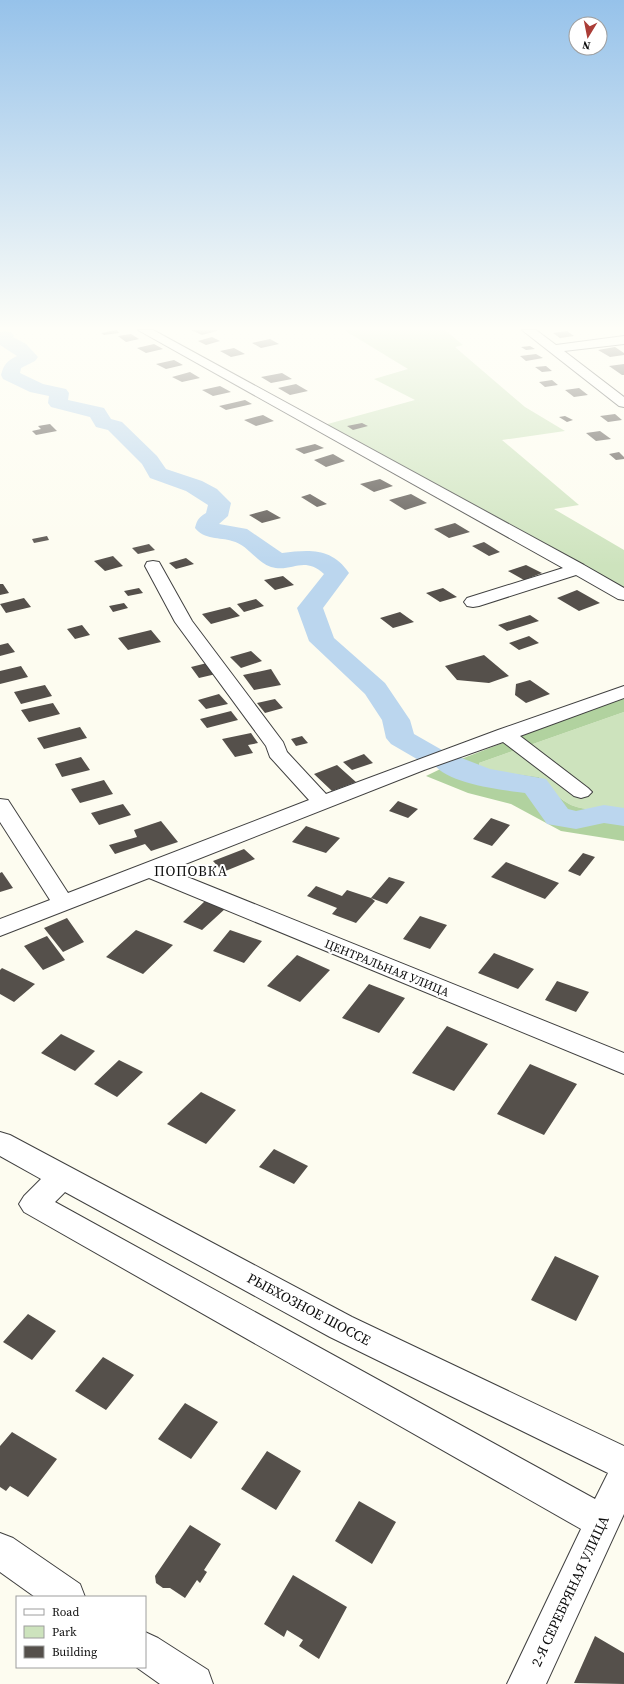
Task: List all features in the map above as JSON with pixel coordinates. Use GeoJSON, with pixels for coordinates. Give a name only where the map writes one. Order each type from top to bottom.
{"type":"FeatureCollection","features":[{"type":"Feature","properties":{"kind":"street"},"geometry":{"type":"LineString","coordinates":[[287,409],[624,595]]}},
{"type":"Feature","properties":{"kind":"street"},"geometry":{"type":"LineString","coordinates":[[153,566],[184,622],[276,746],[277,753],[324,803]]}},
{"type":"Feature","properties":{"kind":"street"},"geometry":{"type":"LineString","coordinates":[[473,602],[578,569]]}},
{"type":"Feature","properties":{"kind":"street"},"geometry":{"type":"LineString","coordinates":[[0,928],[151,871],[417,766],[624,692]]}},
{"type":"Feature","properties":{"kind":"street"},"geometry":{"type":"LineString","coordinates":[[505,734],[581,792]]}},
{"type":"Feature","properties":{"kind":"street"},"geometry":{"type":"LineString","coordinates":[[0,805],[64,904]]}},
{"type":"Feature","properties":{"kind":"street","name":"ЦЕНТРАЛЬНАЯ УЛИЦА"},"geometry":{"type":"LineString","coordinates":[[151,871],[624,1064]]}},
{"type":"Feature","properties":{"kind":"street","name":"РЫБХОЗНОЕ ШОССЕ"},"geometry":{"type":"LineString","coordinates":[[0,1143],[341,1327],[624,1463]]}},
{"type":"Feature","properties":{"kind":"street"},"geometry":{"type":"LineString","coordinates":[[62,1177],[34,1204],[603,1522]]}},
{"type":"Feature","properties":{"kind":"street","name":"2-Я СЕРЕБРЯНАЯ УЛИЦА"},"geometry":{"type":"LineString","coordinates":[[526,1684],[624,1476]]}},
{"type":"Feature","properties":{"kind":"street"},"geometry":{"type":"LineString","coordinates":[[0,1552],[66,1596]]}},
{"type":"Feature","properties":{"kind":"street"},"geometry":{"type":"LineString","coordinates":[[146,1652],[194,1684]]}},
{"type":"Feature","properties":{"kind":"green space"},"geometry":{"type":"Polygon","coordinates":[[[384,409],[528,409],[565,431],[502,440],[579,505],[554,509],[624,550],[624,591],[324,425],[384,409]]]}},
{"type":"Feature","properties":{"kind":"green space"},"geometry":{"type":"Polygon","coordinates":[[[624,697],[624,712],[479,763],[480,769],[539,777],[558,796],[569,804],[587,809],[624,812],[624,841],[561,831],[511,804],[468,793],[426,776],[461,759],[624,697]]]}},
{"type":"Feature","properties":{"kind":"green space"},"geometry":{"type":"Polygon","coordinates":[[[624,712],[624,812],[587,809],[569,804],[548,787],[539,777],[480,769],[479,763],[624,712]]]}},
{"type":"Feature","properties":{"kind":"building"},"geometry":{"type":"Polygon","coordinates":[[[615,414],[622,420],[608,422],[600,416],[615,414]]]}},
{"type":"Feature","properties":{"kind":"building"},"geometry":{"type":"Polygon","coordinates":[[[263,415],[274,421],[256,426],[244,420],[263,415]]]}},
{"type":"Feature","properties":{"kind":"building"},"geometry":{"type":"Polygon","coordinates":[[[565,416],[573,420],[567,422],[559,417],[565,416]]]}},
{"type":"Feature","properties":{"kind":"building"},"geometry":{"type":"Polygon","coordinates":[[[362,423],[368,426],[353,430],[347,426],[362,423]]]}},
{"type":"Feature","properties":{"kind":"building"},"geometry":{"type":"Polygon","coordinates":[[[50,424],[57,431],[36,435],[32,431],[41,429],[38,426],[50,424]]]}},
{"type":"Feature","properties":{"kind":"building"},"geometry":{"type":"Polygon","coordinates":[[[600,431],[611,439],[596,441],[586,433],[600,431]]]}},
{"type":"Feature","properties":{"kind":"building"},"geometry":{"type":"Polygon","coordinates":[[[315,444],[324,448],[304,454],[295,449],[315,444]]]}},
{"type":"Feature","properties":{"kind":"building"},"geometry":{"type":"Polygon","coordinates":[[[619,452],[624,459],[616,460],[609,454],[619,452]]]}},
{"type":"Feature","properties":{"kind":"building"},"geometry":{"type":"Polygon","coordinates":[[[333,454],[345,461],[326,467],[314,460],[333,454]]]}},
{"type":"Feature","properties":{"kind":"building"},"geometry":{"type":"Polygon","coordinates":[[[380,479],[393,486],[374,492],[360,484],[380,479]]]}},
{"type":"Feature","properties":{"kind":"building"},"geometry":{"type":"Polygon","coordinates":[[[310,494],[327,504],[317,507],[301,497],[310,494]]]}},
{"type":"Feature","properties":{"kind":"building"},"geometry":{"type":"Polygon","coordinates":[[[411,494],[427,503],[405,510],[389,500],[411,494]]]}},
{"type":"Feature","properties":{"kind":"building"},"geometry":{"type":"Polygon","coordinates":[[[267,510],[281,518],[262,523],[249,515],[267,510]]]}},
{"type":"Feature","properties":{"kind":"building"},"geometry":{"type":"Polygon","coordinates":[[[455,523],[470,532],[449,538],[434,529],[455,523]]]}},
{"type":"Feature","properties":{"kind":"building"},"geometry":{"type":"Polygon","coordinates":[[[47,536],[49,540],[34,543],[32,539],[47,536]]]}},
{"type":"Feature","properties":{"kind":"building"},"geometry":{"type":"Polygon","coordinates":[[[484,542],[500,552],[489,556],[472,546],[484,542]]]}},
{"type":"Feature","properties":{"kind":"building"},"geometry":{"type":"Polygon","coordinates":[[[149,544],[155,550],[138,554],[132,548],[149,544]]]}},
{"type":"Feature","properties":{"kind":"building"},"geometry":{"type":"Polygon","coordinates":[[[113,556],[123,566],[105,571],[94,561],[113,556]]]}},
{"type":"Feature","properties":{"kind":"building"},"geometry":{"type":"Polygon","coordinates":[[[186,558],[194,564],[176,569],[169,563],[186,558]]]}},
{"type":"Feature","properties":{"kind":"building"},"geometry":{"type":"Polygon","coordinates":[[[526,565],[542,573],[524,580],[508,571],[526,565]]]}},
{"type":"Feature","properties":{"kind":"building"},"geometry":{"type":"Polygon","coordinates":[[[283,576],[294,585],[275,590],[264,580],[283,576]]]}},
{"type":"Feature","properties":{"kind":"building"},"geometry":{"type":"Polygon","coordinates":[[[0,584],[3,584],[9,593],[0,595],[0,584]]]}},
{"type":"Feature","properties":{"kind":"building"},"geometry":{"type":"Polygon","coordinates":[[[139,588],[143,593],[128,596],[124,591],[139,588]]]}},
{"type":"Feature","properties":{"kind":"building"},"geometry":{"type":"Polygon","coordinates":[[[443,588],[457,597],[440,602],[426,593],[443,588]]]}},
{"type":"Feature","properties":{"kind":"building"},"geometry":{"type":"Polygon","coordinates":[[[577,590],[600,603],[579,611],[557,598],[577,590]]]}},
{"type":"Feature","properties":{"kind":"building"},"geometry":{"type":"Polygon","coordinates":[[[24,598],[31,607],[6,613],[0,604],[24,598]]]}},
{"type":"Feature","properties":{"kind":"building"},"geometry":{"type":"Polygon","coordinates":[[[256,599],[264,606],[244,612],[237,604],[256,599]]]}},
{"type":"Feature","properties":{"kind":"building"},"geometry":{"type":"Polygon","coordinates":[[[124,603],[128,608],[113,612],[109,606],[124,603]]]}},
{"type":"Feature","properties":{"kind":"building"},"geometry":{"type":"Polygon","coordinates":[[[230,607],[240,616],[211,624],[202,614],[230,607]]]}},
{"type":"Feature","properties":{"kind":"building"},"geometry":{"type":"Polygon","coordinates":[[[400,612],[414,622],[393,628],[380,618],[400,612]]]}},
{"type":"Feature","properties":{"kind":"building"},"geometry":{"type":"Polygon","coordinates":[[[530,615],[539,621],[507,631],[498,625],[530,615]]]}},
{"type":"Feature","properties":{"kind":"building"},"geometry":{"type":"Polygon","coordinates":[[[82,625],[90,635],[75,639],[67,629],[82,625]]]}},
{"type":"Feature","properties":{"kind":"building"},"geometry":{"type":"Polygon","coordinates":[[[151,630],[161,642],[128,650],[118,638],[151,630]]]}},
{"type":"Feature","properties":{"kind":"building"},"geometry":{"type":"Polygon","coordinates":[[[529,636],[539,643],[519,650],[509,643],[529,636]]]}},
{"type":"Feature","properties":{"kind":"building"},"geometry":{"type":"Polygon","coordinates":[[[8,643],[15,652],[0,656],[0,645],[8,643]]]}},
{"type":"Feature","properties":{"kind":"building"},"geometry":{"type":"Polygon","coordinates":[[[251,651],[262,661],[241,668],[230,657],[251,651]]]}},
{"type":"Feature","properties":{"kind":"building"},"geometry":{"type":"Polygon","coordinates":[[[484,655],[509,676],[489,683],[457,680],[445,666],[484,655]]]}},
{"type":"Feature","properties":{"kind":"building"},"geometry":{"type":"Polygon","coordinates":[[[207,663],[216,674],[199,678],[191,667],[207,663]]]}},
{"type":"Feature","properties":{"kind":"building"},"geometry":{"type":"Polygon","coordinates":[[[21,666],[28,677],[0,684],[0,671],[21,666]]]}},
{"type":"Feature","properties":{"kind":"building"},"geometry":{"type":"Polygon","coordinates":[[[271,669],[281,685],[254,690],[243,675],[271,669]]]}},
{"type":"Feature","properties":{"kind":"building"},"geometry":{"type":"Polygon","coordinates":[[[530,680],[550,694],[526,703],[515,695],[516,684],[530,680]]]}},
{"type":"Feature","properties":{"kind":"building"},"geometry":{"type":"Polygon","coordinates":[[[45,685],[52,696],[21,704],[14,692],[45,685]]]}},
{"type":"Feature","properties":{"kind":"building"},"geometry":{"type":"Polygon","coordinates":[[[219,694],[228,704],[206,709],[198,700],[219,694]]]}},
{"type":"Feature","properties":{"kind":"building"},"geometry":{"type":"Polygon","coordinates":[[[275,699],[283,708],[265,713],[257,703],[275,699]]]}},
{"type":"Feature","properties":{"kind":"building"},"geometry":{"type":"Polygon","coordinates":[[[53,703],[60,714],[29,722],[21,710],[53,703]]]}},
{"type":"Feature","properties":{"kind":"building"},"geometry":{"type":"Polygon","coordinates":[[[231,711],[238,720],[207,728],[200,719],[231,711]]]}},
{"type":"Feature","properties":{"kind":"building"},"geometry":{"type":"Polygon","coordinates":[[[80,727],[87,738],[44,749],[37,738],[80,727]]]}},
{"type":"Feature","properties":{"kind":"building"},"geometry":{"type":"Polygon","coordinates":[[[251,733],[258,743],[248,745],[253,753],[235,757],[222,739],[251,733]]]}},
{"type":"Feature","properties":{"kind":"building"},"geometry":{"type":"Polygon","coordinates":[[[302,736],[308,743],[296,746],[291,739],[302,736]]]}},
{"type":"Feature","properties":{"kind":"building"},"geometry":{"type":"Polygon","coordinates":[[[364,754],[373,763],[352,770],[343,762],[364,754]]]}},
{"type":"Feature","properties":{"kind":"building"},"geometry":{"type":"Polygon","coordinates":[[[81,757],[90,770],[62,777],[55,764],[81,757]]]}},
{"type":"Feature","properties":{"kind":"building"},"geometry":{"type":"Polygon","coordinates":[[[337,765],[356,782],[332,791],[314,774],[337,765]]]}},
{"type":"Feature","properties":{"kind":"building"},"geometry":{"type":"Polygon","coordinates":[[[104,780],[113,794],[80,803],[71,789],[104,780]]]}},
{"type":"Feature","properties":{"kind":"building"},"geometry":{"type":"Polygon","coordinates":[[[398,801],[418,809],[408,818],[389,811],[398,801]]]}},
{"type":"Feature","properties":{"kind":"building"},"geometry":{"type":"Polygon","coordinates":[[[123,804],[131,815],[99,825],[91,813],[123,804]]]}},
{"type":"Feature","properties":{"kind":"building"},"geometry":{"type":"Polygon","coordinates":[[[491,818],[510,825],[492,846],[473,839],[491,818]]]}},
{"type":"Feature","properties":{"kind":"building"},"geometry":{"type":"Polygon","coordinates":[[[161,821],[178,842],[151,851],[145,844],[115,854],[109,845],[137,837],[134,830],[161,821]]]}},
{"type":"Feature","properties":{"kind":"building"},"geometry":{"type":"Polygon","coordinates":[[[306,826],[340,838],[326,853],[292,842],[306,826]]]}},
{"type":"Feature","properties":{"kind":"building"},"geometry":{"type":"Polygon","coordinates":[[[244,849],[255,859],[223,872],[213,861],[244,849]]]}},
{"type":"Feature","properties":{"kind":"building"},"geometry":{"type":"Polygon","coordinates":[[[583,853],[595,857],[580,876],[568,871],[583,853]]]}},
{"type":"Feature","properties":{"kind":"building"},"geometry":{"type":"Polygon","coordinates":[[[506,862],[559,883],[545,899],[491,877],[506,862]]]}},
{"type":"Feature","properties":{"kind":"building"},"geometry":{"type":"Polygon","coordinates":[[[2,872],[13,888],[0,892],[0,873],[2,872]]]}},
{"type":"Feature","properties":{"kind":"building"},"geometry":{"type":"Polygon","coordinates":[[[389,877],[405,882],[387,904],[371,898],[389,877]]]}},
{"type":"Feature","properties":{"kind":"building"},"geometry":{"type":"Polygon","coordinates":[[[316,886],[342,896],[347,890],[371,898],[375,901],[356,923],[332,914],[337,908],[307,896],[316,886]]]}},
{"type":"Feature","properties":{"kind":"building"},"geometry":{"type":"Polygon","coordinates":[[[206,900],[226,908],[202,930],[183,922],[206,900]]]}},
{"type":"Feature","properties":{"kind":"building"},"geometry":{"type":"Polygon","coordinates":[[[420,916],[447,925],[430,949],[403,939],[420,916]]]}},
{"type":"Feature","properties":{"kind":"building"},"geometry":{"type":"Polygon","coordinates":[[[67,918],[84,942],[63,952],[44,928],[67,918]]]}},
{"type":"Feature","properties":{"kind":"building"},"geometry":{"type":"Polygon","coordinates":[[[136,930],[173,945],[143,974],[106,957],[136,930]]]}},
{"type":"Feature","properties":{"kind":"building"},"geometry":{"type":"Polygon","coordinates":[[[230,930],[262,941],[244,963],[213,951],[230,930]]]}},
{"type":"Feature","properties":{"kind":"building"},"geometry":{"type":"Polygon","coordinates":[[[47,936],[65,960],[43,970],[24,946],[47,936]]]}},
{"type":"Feature","properties":{"kind":"building"},"geometry":{"type":"Polygon","coordinates":[[[494,953],[534,969],[518,989],[478,973],[494,953]]]}},
{"type":"Feature","properties":{"kind":"building"},"geometry":{"type":"Polygon","coordinates":[[[297,955],[330,970],[300,1002],[267,986],[297,955]]]}},
{"type":"Feature","properties":{"kind":"building"},"geometry":{"type":"Polygon","coordinates":[[[2,968],[35,984],[14,1002],[0,994],[0,970],[2,968]]]}},
{"type":"Feature","properties":{"kind":"building"},"geometry":{"type":"Polygon","coordinates":[[[557,981],[589,992],[576,1012],[545,1000],[557,981]]]}},
{"type":"Feature","properties":{"kind":"building"},"geometry":{"type":"Polygon","coordinates":[[[369,984],[405,998],[379,1033],[342,1018],[369,984]]]}},
{"type":"Feature","properties":{"kind":"building"},"geometry":{"type":"Polygon","coordinates":[[[447,1026],[488,1044],[454,1091],[412,1073],[447,1026]]]}},
{"type":"Feature","properties":{"kind":"building"},"geometry":{"type":"Polygon","coordinates":[[[61,1034],[95,1051],[75,1071],[41,1053],[61,1034]]]}},
{"type":"Feature","properties":{"kind":"building"},"geometry":{"type":"Polygon","coordinates":[[[119,1060],[143,1072],[117,1097],[94,1084],[119,1060]]]}},
{"type":"Feature","properties":{"kind":"building"},"geometry":{"type":"Polygon","coordinates":[[[530,1064],[577,1084],[544,1135],[497,1114],[530,1064]]]}},
{"type":"Feature","properties":{"kind":"building"},"geometry":{"type":"Polygon","coordinates":[[[201,1092],[236,1110],[206,1144],[167,1124],[201,1092]]]}},
{"type":"Feature","properties":{"kind":"building"},"geometry":{"type":"Polygon","coordinates":[[[274,1149],[308,1166],[294,1184],[259,1167],[274,1149]]]}},
{"type":"Feature","properties":{"kind":"building"},"geometry":{"type":"Polygon","coordinates":[[[555,1256],[599,1276],[576,1321],[531,1300],[555,1256]]]}},
{"type":"Feature","properties":{"kind":"building"},"geometry":{"type":"Polygon","coordinates":[[[28,1314],[56,1331],[32,1360],[3,1342],[28,1314]]]}},
{"type":"Feature","properties":{"kind":"building"},"geometry":{"type":"Polygon","coordinates":[[[103,1357],[134,1375],[106,1410],[75,1391],[103,1357]]]}},
{"type":"Feature","properties":{"kind":"building"},"geometry":{"type":"Polygon","coordinates":[[[185,1403],[218,1422],[191,1459],[158,1439],[185,1403]]]}},
{"type":"Feature","properties":{"kind":"building"},"geometry":{"type":"Polygon","coordinates":[[[12,1432],[57,1459],[28,1497],[10,1486],[6,1491],[0,1487],[0,1446],[12,1432]]]}},
{"type":"Feature","properties":{"kind":"building"},"geometry":{"type":"Polygon","coordinates":[[[267,1451],[301,1471],[276,1510],[241,1489],[267,1451]]]}},
{"type":"Feature","properties":{"kind":"building"},"geometry":{"type":"Polygon","coordinates":[[[359,1501],[396,1522],[372,1564],[335,1541],[359,1501]]]}},
{"type":"Feature","properties":{"kind":"building"},"geometry":{"type":"Polygon","coordinates":[[[190,1525],[221,1544],[204,1570],[207,1572],[200,1583],[197,1580],[185,1598],[170,1588],[163,1588],[156,1583],[155,1576],[190,1525]]]}},
{"type":"Feature","properties":{"kind":"building"},"geometry":{"type":"Polygon","coordinates":[[[293,1575],[347,1607],[319,1659],[299,1646],[303,1640],[287,1630],[284,1637],[264,1624],[293,1575]]]}},
{"type":"Feature","properties":{"kind":"building"},"geometry":{"type":"Polygon","coordinates":[[[595,1636],[624,1653],[624,1684],[574,1683],[595,1636]]]}},
{"type":"Feature","properties":{"kind":"waterway"},"geometry":{"type":"LineString","coordinates":[[76,409],[97,412],[103,423],[115,426],[150,460],[158,473],[194,486],[209,494],[220,503],[217,516],[208,521],[207,528],[221,533],[239,534],[277,561],[309,557],[315,558],[322,561],[337,573],[310,608],[322,641],[375,689],[396,720],[401,738],[432,756]]}},
{"type":"Feature","properties":{"kind":"waterway"},"geometry":{"type":"LineString","coordinates":[[448,763],[479,775],[535,785],[558,817],[576,820],[604,814],[624,817]]}},
{"type":"Feature","properties":{"kind":"district","name":"ПОПОВКА"},"geometry":{"type":"Point","coordinates":[191,871]}}]}
